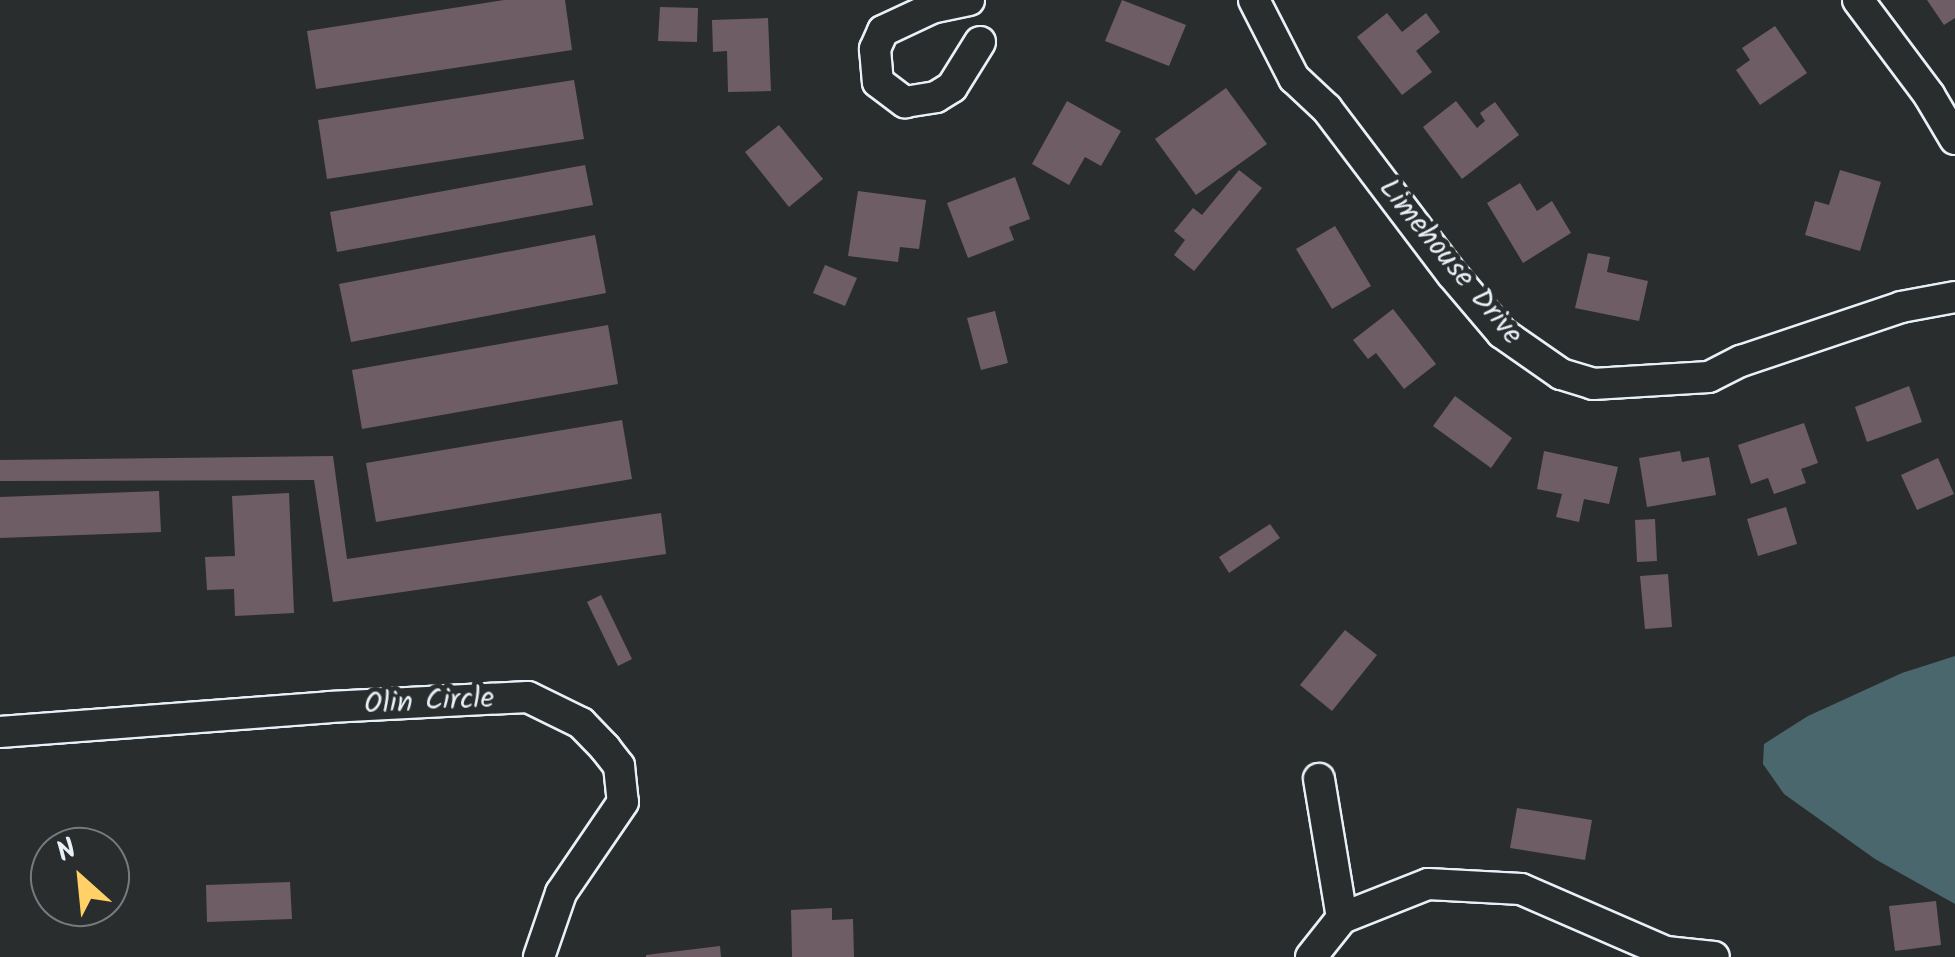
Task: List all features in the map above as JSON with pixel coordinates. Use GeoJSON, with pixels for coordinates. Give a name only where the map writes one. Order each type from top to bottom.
{"type":"FeatureCollection","features":[{"type":"Feature","properties":{"kind":"street"},"geometry":{"type":"LineString","coordinates":[[968,0],[932,8],[883,31],[875,49],[878,82],[905,102],[936,96],[952,87],[980,42]]}},
{"type":"Feature","properties":{"kind":"street","name":"Limehouse Drive"},"geometry":{"type":"LineString","coordinates":[[1254,0],[1294,78],[1328,109],[1452,274],[1502,332],[1561,374],[1593,384],[1709,377],[1741,361],[1901,307],[1955,297]]}},
{"type":"Feature","properties":{"kind":"street"},"geometry":{"type":"LineString","coordinates":[[1858,0],[1929,95],[1955,139]]}},
{"type":"Feature","properties":{"kind":"street","name":"Olin Circle"},"geometry":{"type":"LineString","coordinates":[[0,732],[329,706],[528,697],[581,723],[605,748],[619,766],[623,802],[561,893],[539,957]]}},
{"type":"Feature","properties":{"kind":"street"},"geometry":{"type":"LineString","coordinates":[[1318,779],[1342,918]]}},
{"type":"Feature","properties":{"kind":"street"},"geometry":{"type":"LineString","coordinates":[[1311,957],[1342,918],[1428,884],[1521,889],[1666,952],[1714,957]]}},
{"type":"Feature","properties":{"kind":"water"},"geometry":{"type":"Polygon","coordinates":[[[1955,656],[1955,904],[1875,859],[1784,794],[1763,764],[1764,744],[1808,716],[1902,673],[1955,656]]]}},
{"type":"Feature","properties":{"kind":"building"},"geometry":{"type":"Polygon","coordinates":[[[504,0],[565,0],[572,50],[316,89],[307,31],[504,0]]]}},
{"type":"Feature","properties":{"kind":"building"},"geometry":{"type":"Polygon","coordinates":[[[1122,0],[1186,25],[1169,66],[1105,41],[1122,0]]]}},
{"type":"Feature","properties":{"kind":"building"},"geometry":{"type":"Polygon","coordinates":[[[1927,0],[1955,0],[1955,18],[1944,25],[1927,0]]]}},
{"type":"Feature","properties":{"kind":"building"},"geometry":{"type":"Polygon","coordinates":[[[660,7],[698,8],[697,42],[658,41],[660,7]]]}},
{"type":"Feature","properties":{"kind":"building"},"geometry":{"type":"Polygon","coordinates":[[[1387,13],[1402,32],[1426,13],[1440,32],[1416,51],[1432,72],[1402,95],[1357,37],[1387,13]]]}},
{"type":"Feature","properties":{"kind":"building"},"geometry":{"type":"Polygon","coordinates":[[[768,18],[771,91],[728,92],[727,51],[713,52],[712,20],[768,18]]]}},
{"type":"Feature","properties":{"kind":"building"},"geometry":{"type":"Polygon","coordinates":[[[1775,26],[1807,73],[1760,105],[1736,70],[1750,60],[1742,48],[1775,26]]]}},
{"type":"Feature","properties":{"kind":"building"},"geometry":{"type":"Polygon","coordinates":[[[574,80],[584,139],[327,179],[318,120],[574,80]]]}},
{"type":"Feature","properties":{"kind":"building"},"geometry":{"type":"Polygon","coordinates":[[[1226,88],[1267,144],[1196,195],[1155,139],[1226,88]]]}},
{"type":"Feature","properties":{"kind":"building"},"geometry":{"type":"Polygon","coordinates":[[[1067,101],[1121,131],[1101,166],[1085,157],[1069,185],[1032,164],[1067,101]]]}},
{"type":"Feature","properties":{"kind":"building"},"geometry":{"type":"Polygon","coordinates":[[[1456,101],[1477,128],[1485,121],[1480,113],[1495,102],[1519,135],[1462,179],[1423,127],[1456,101]]]}},
{"type":"Feature","properties":{"kind":"building"},"geometry":{"type":"Polygon","coordinates":[[[779,125],[823,179],[789,207],[745,152],[779,125]]]}},
{"type":"Feature","properties":{"kind":"building"},"geometry":{"type":"Polygon","coordinates":[[[585,165],[593,205],[337,252],[330,212],[585,165]]]}},
{"type":"Feature","properties":{"kind":"building"},"geometry":{"type":"Polygon","coordinates":[[[1239,170],[1262,188],[1194,271],[1174,255],[1185,240],[1174,231],[1193,208],[1202,215],[1239,170]]]}},
{"type":"Feature","properties":{"kind":"building"},"geometry":{"type":"Polygon","coordinates":[[[1840,170],[1881,182],[1860,251],[1805,235],[1815,201],[1829,205],[1840,170]]]}},
{"type":"Feature","properties":{"kind":"building"},"geometry":{"type":"Polygon","coordinates":[[[1015,177],[1030,219],[1009,227],[1014,240],[968,258],[947,203],[1015,177]]]}},
{"type":"Feature","properties":{"kind":"building"},"geometry":{"type":"Polygon","coordinates":[[[1520,183],[1537,211],[1552,201],[1571,233],[1523,263],[1487,203],[1520,183]]]}},
{"type":"Feature","properties":{"kind":"building"},"geometry":{"type":"Polygon","coordinates":[[[858,191],[926,200],[919,249],[900,247],[898,262],[848,256],[858,191]]]}},
{"type":"Feature","properties":{"kind":"building"},"geometry":{"type":"Polygon","coordinates":[[[1335,226],[1371,286],[1332,309],[1296,249],[1335,226]]]}},
{"type":"Feature","properties":{"kind":"building"},"geometry":{"type":"Polygon","coordinates":[[[595,235],[606,293],[351,342],[339,284],[595,235]]]}},
{"type":"Feature","properties":{"kind":"building"},"geometry":{"type":"Polygon","coordinates":[[[1588,253],[1610,257],[1607,272],[1648,281],[1639,321],[1575,308],[1588,253]]]}},
{"type":"Feature","properties":{"kind":"building"},"geometry":{"type":"Polygon","coordinates":[[[825,265],[857,278],[845,306],[813,293],[825,265]]]}},
{"type":"Feature","properties":{"kind":"building"},"geometry":{"type":"Polygon","coordinates":[[[1393,309],[1436,364],[1404,389],[1376,353],[1368,359],[1353,340],[1393,309]]]}},
{"type":"Feature","properties":{"kind":"building"},"geometry":{"type":"Polygon","coordinates":[[[995,311],[1008,363],[981,370],[967,318],[995,311]]]}},
{"type":"Feature","properties":{"kind":"building"},"geometry":{"type":"Polygon","coordinates":[[[608,325],[618,384],[362,429],[352,370],[608,325]]]}},
{"type":"Feature","properties":{"kind":"building"},"geometry":{"type":"Polygon","coordinates":[[[1909,386],[1922,422],[1867,442],[1855,407],[1909,386]]]}},
{"type":"Feature","properties":{"kind":"building"},"geometry":{"type":"Polygon","coordinates":[[[1455,396],[1512,438],[1491,468],[1433,426],[1455,396]]]}},
{"type":"Feature","properties":{"kind":"building"},"geometry":{"type":"Polygon","coordinates":[[[622,420],[632,479],[376,522],[366,463],[622,420]]]}},
{"type":"Feature","properties":{"kind":"building"},"geometry":{"type":"Polygon","coordinates":[[[1804,423],[1818,463],[1801,469],[1806,483],[1774,494],[1768,478],[1751,484],[1738,445],[1804,423]]]}},
{"type":"Feature","properties":{"kind":"building"},"geometry":{"type":"Polygon","coordinates":[[[1544,451],[1618,467],[1609,504],[1584,499],[1579,522],[1556,517],[1562,494],[1537,489],[1544,451]]]}},
{"type":"Feature","properties":{"kind":"building"},"geometry":{"type":"Polygon","coordinates":[[[1680,451],[1682,462],[1709,457],[1716,495],[1647,507],[1639,458],[1680,451]]]}},
{"type":"Feature","properties":{"kind":"building"},"geometry":{"type":"Polygon","coordinates":[[[333,456],[347,559],[661,513],[666,554],[333,602],[314,480],[0,481],[0,460],[333,456]]]}},
{"type":"Feature","properties":{"kind":"building"},"geometry":{"type":"Polygon","coordinates":[[[1938,458],[1954,494],[1917,510],[1901,475],[1938,458]]]}},
{"type":"Feature","properties":{"kind":"building"},"geometry":{"type":"Polygon","coordinates":[[[159,491],[161,532],[0,538],[0,497],[159,491]]]}},
{"type":"Feature","properties":{"kind":"building"},"geometry":{"type":"Polygon","coordinates":[[[289,493],[294,613],[235,616],[234,589],[207,590],[205,557],[235,556],[232,496],[289,493]]]}},
{"type":"Feature","properties":{"kind":"building"},"geometry":{"type":"Polygon","coordinates":[[[1786,507],[1797,544],[1758,556],[1747,519],[1786,507]]]}},
{"type":"Feature","properties":{"kind":"building"},"geometry":{"type":"Polygon","coordinates":[[[1655,519],[1657,561],[1637,562],[1635,520],[1655,519]]]}},
{"type":"Feature","properties":{"kind":"building"},"geometry":{"type":"Polygon","coordinates":[[[1270,524],[1280,538],[1229,573],[1219,557],[1270,524]]]}},
{"type":"Feature","properties":{"kind":"building"},"geometry":{"type":"Polygon","coordinates":[[[1668,574],[1672,627],[1645,629],[1640,576],[1668,574]]]}},
{"type":"Feature","properties":{"kind":"building"},"geometry":{"type":"Polygon","coordinates":[[[601,595],[632,659],[618,666],[587,602],[601,595]]]}},
{"type":"Feature","properties":{"kind":"building"},"geometry":{"type":"Polygon","coordinates":[[[1345,630],[1377,655],[1332,711],[1300,685],[1345,630]]]}},
{"type":"Feature","properties":{"kind":"building"},"geometry":{"type":"Polygon","coordinates":[[[1517,808],[1592,820],[1585,860],[1510,848],[1517,808]]]}},
{"type":"Feature","properties":{"kind":"building"},"geometry":{"type":"Polygon","coordinates":[[[290,882],[292,919],[207,922],[206,885],[290,882]]]}},
{"type":"Feature","properties":{"kind":"building"},"geometry":{"type":"Polygon","coordinates":[[[1936,901],[1941,945],[1895,951],[1889,906],[1936,901]]]}},
{"type":"Feature","properties":{"kind":"building"},"geometry":{"type":"Polygon","coordinates":[[[832,908],[832,920],[853,919],[854,957],[792,957],[791,910],[832,908]]]}},
{"type":"Feature","properties":{"kind":"building"},"geometry":{"type":"Polygon","coordinates":[[[720,946],[721,957],[646,957],[646,955],[720,946]]]}}]}
